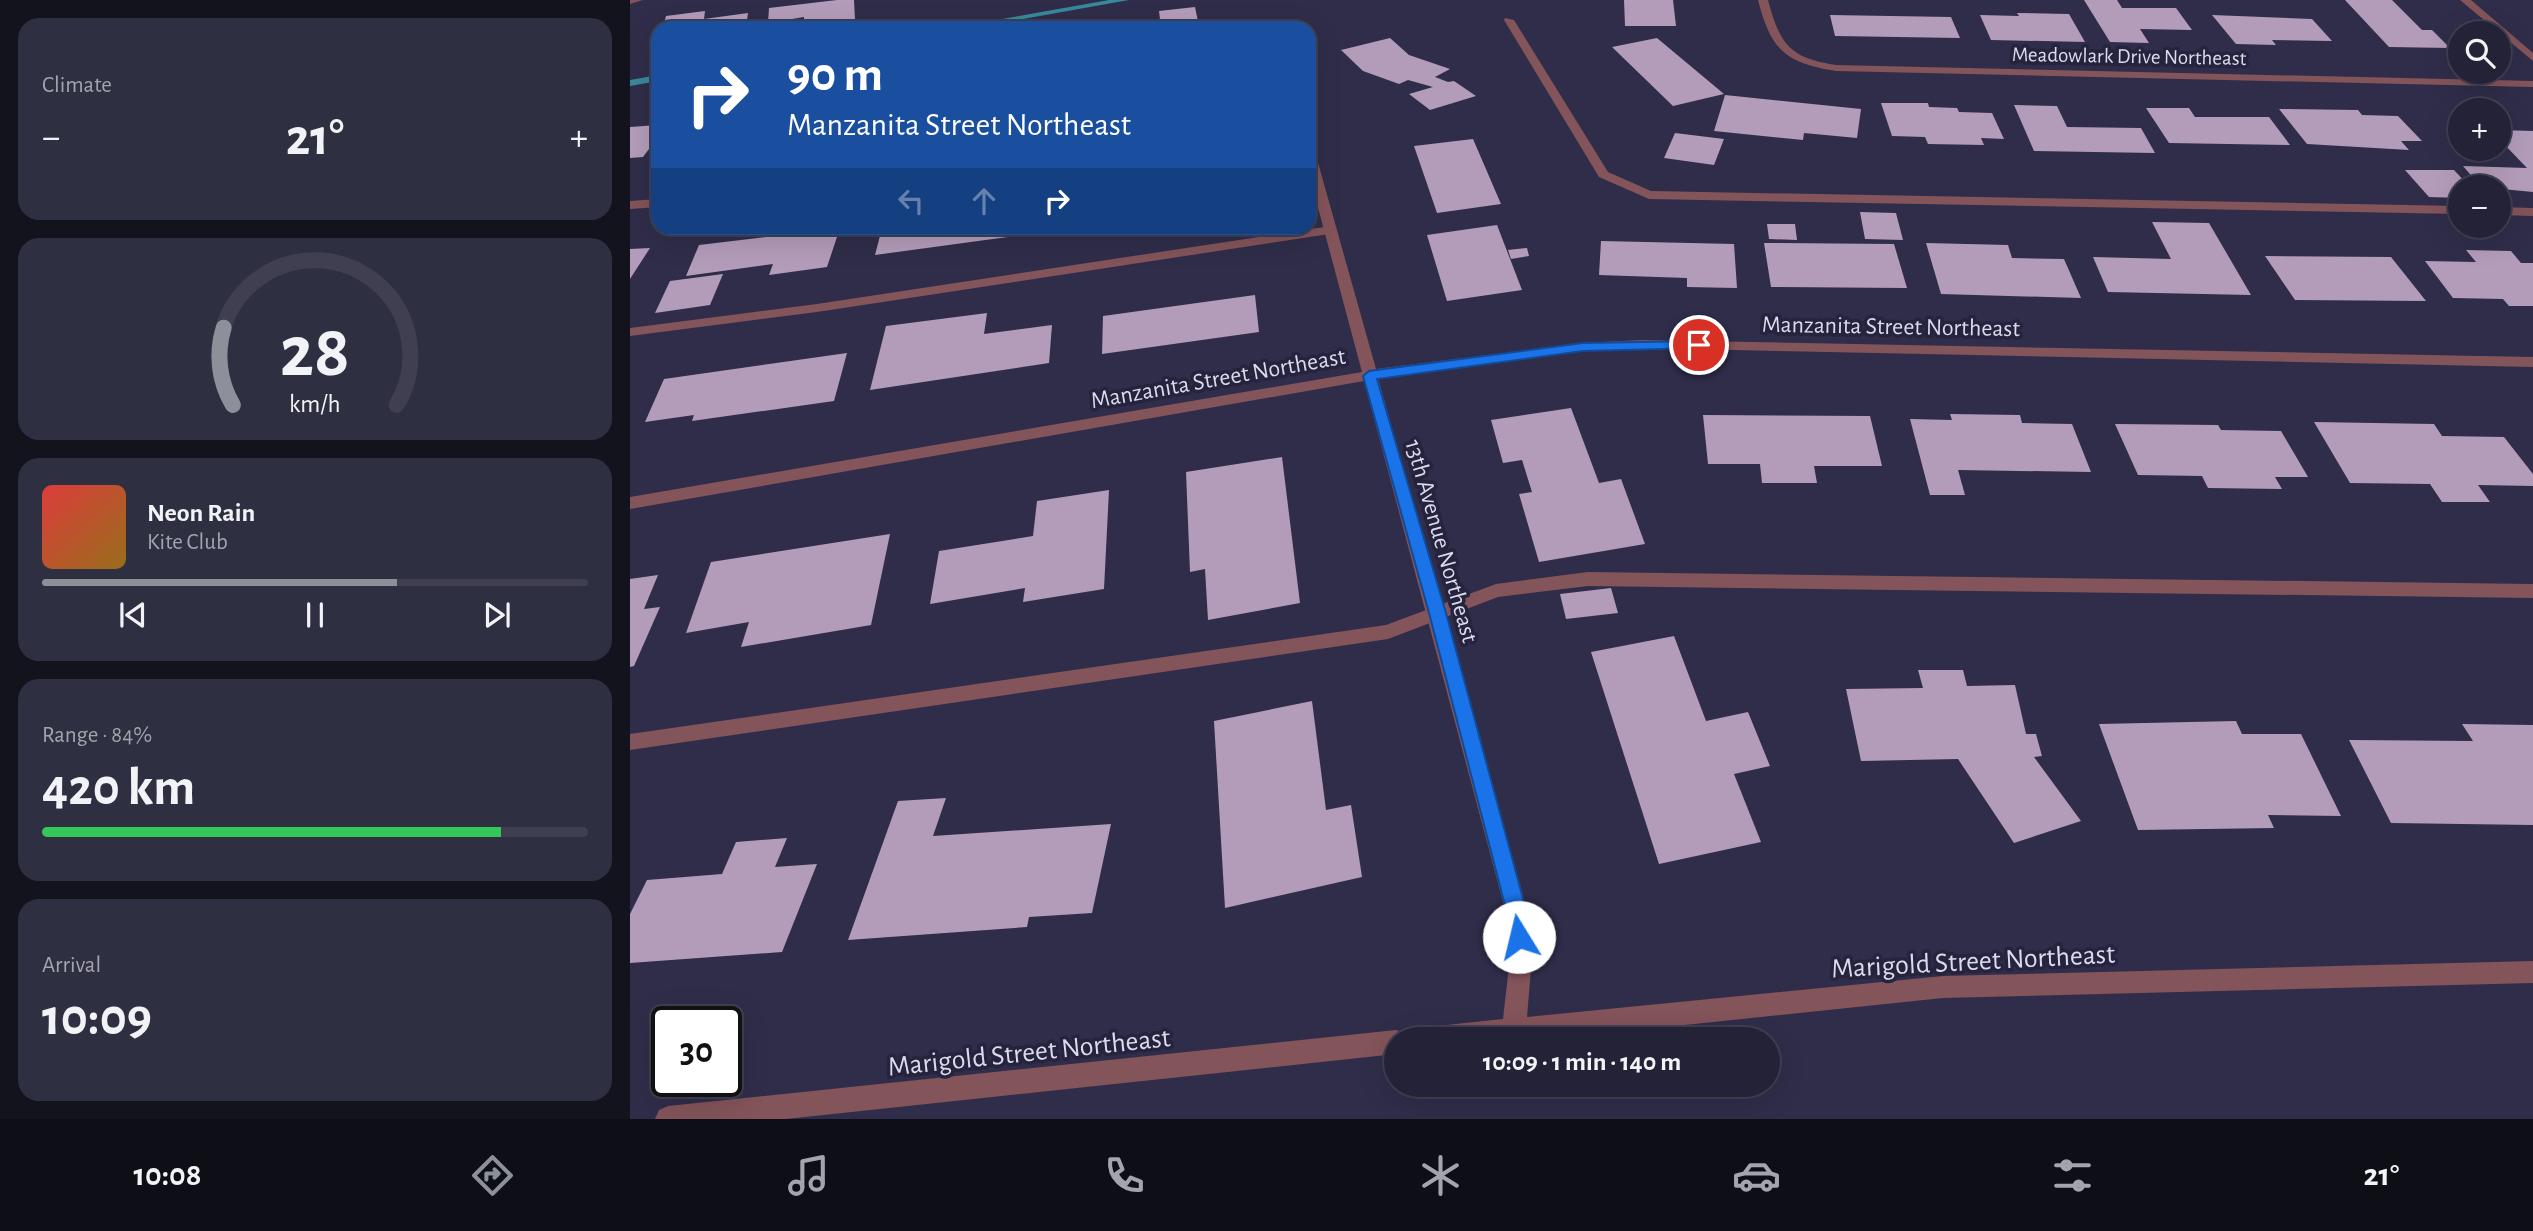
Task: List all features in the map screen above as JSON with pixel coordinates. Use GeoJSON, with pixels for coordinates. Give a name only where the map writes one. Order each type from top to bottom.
{"type":"FeatureCollection","features":[{"type":"Feature","properties":{"kind":"street"},"geometry":{"type":"LineString","coordinates":[[630,1],[638,0]]}},
{"type":"Feature","properties":{"kind":"street","name":"Meadowlark Drive Northeast"},"geometry":{"type":"LineString","coordinates":[[1763,0],[1775,41],[1782,51],[1799,60],[1834,68],[2533,83]]}},
{"type":"Feature","properties":{"kind":"street"},"geometry":{"type":"LineString","coordinates":[[2465,0],[2533,58]]}},
{"type":"Feature","properties":{"kind":"street"},"geometry":{"type":"LineString","coordinates":[[1509,20],[1603,174],[1649,195],[2448,210]]}},
{"type":"Feature","properties":{"kind":"street","name":"13th Avenue Northeast"},"geometry":{"type":"LineString","coordinates":[[1316,177],[1518,917],[1521,957],[1514,1027]]}},
{"type":"Feature","properties":{"kind":"street"},"geometry":{"type":"LineString","coordinates":[[630,205],[651,203]]}},
{"type":"Feature","properties":{"kind":"street"},"geometry":{"type":"LineString","coordinates":[[2511,211],[2533,212]]}},
{"type":"Feature","properties":{"kind":"street"},"geometry":{"type":"LineString","coordinates":[[1316,232],[1331,230]]}},
{"type":"Feature","properties":{"kind":"street"},"geometry":{"type":"LineString","coordinates":[[630,332],[817,308],[1298,235]]}},
{"type":"Feature","properties":{"kind":"street","name":"Manzanita Street Northeast"},"geometry":{"type":"LineString","coordinates":[[630,503],[1369,376],[1583,347],[1643,344],[2533,362]]}},
{"type":"Feature","properties":{"kind":"street"},"geometry":{"type":"LineString","coordinates":[[630,742],[1388,632],[1496,591],[1588,579],[2533,591]]}},
{"type":"Feature","properties":{"kind":"street","name":"Marigold Street Northeast"},"geometry":{"type":"LineString","coordinates":[[1524,1027],[1943,987],[2533,972]]}},
{"type":"Feature","properties":{"kind":"street","name":"Marigold Street Northeast"},"geometry":{"type":"LineString","coordinates":[[668,1119],[1384,1043]]}},
{"type":"Feature","properties":{"kind":"building"},"geometry":{"type":"Polygon","coordinates":[[[854,0],[855,20],[804,21],[804,17],[768,21],[769,8],[854,0]]]}},
{"type":"Feature","properties":{"kind":"building"},"geometry":{"type":"Polygon","coordinates":[[[1624,0],[1673,0],[1676,26],[1625,26],[1624,0]]]}},
{"type":"Feature","properties":{"kind":"building"},"geometry":{"type":"Polygon","coordinates":[[[2084,0],[2117,0],[2122,8],[2176,8],[2192,30],[2140,29],[2149,43],[2110,42],[2084,0]]]}},
{"type":"Feature","properties":{"kind":"building"},"geometry":{"type":"Polygon","coordinates":[[[2345,0],[2392,0],[2422,30],[2432,30],[2448,46],[2389,47],[2345,0]]]}},
{"type":"Feature","properties":{"kind":"building"},"geometry":{"type":"Polygon","coordinates":[[[1195,7],[1198,21],[1160,21],[1159,11],[1195,7]]]}},
{"type":"Feature","properties":{"kind":"building"},"geometry":{"type":"Polygon","coordinates":[[[705,11],[704,19],[748,13],[747,21],[665,21],[666,16],[705,11]]]}},
{"type":"Feature","properties":{"kind":"building"},"geometry":{"type":"Polygon","coordinates":[[[2017,13],[2069,14],[2085,42],[1991,40],[1980,15],[2019,16],[2017,13]]]}},
{"type":"Feature","properties":{"kind":"building"},"geometry":{"type":"Polygon","coordinates":[[[1830,15],[1951,17],[1960,38],[1835,36],[1830,15]]]}},
{"type":"Feature","properties":{"kind":"building"},"geometry":{"type":"Polygon","coordinates":[[[2212,15],[2312,19],[2332,41],[2272,40],[2276,45],[2236,44],[2212,15]]]}},
{"type":"Feature","properties":{"kind":"building"},"geometry":{"type":"Polygon","coordinates":[[[1390,38],[1409,55],[1450,69],[1435,77],[1448,82],[1454,81],[1476,96],[1430,110],[1409,94],[1433,87],[1408,80],[1399,84],[1363,71],[1341,50],[1390,38]]]}},
{"type":"Feature","properties":{"kind":"building"},"geometry":{"type":"Polygon","coordinates":[[[1657,38],[1724,94],[1673,106],[1612,47],[1657,38]]]}},
{"type":"Feature","properties":{"kind":"building"},"geometry":{"type":"Polygon","coordinates":[[[1725,95],[1861,109],[1857,138],[1804,133],[1803,140],[1714,131],[1725,95]]]}},
{"type":"Feature","properties":{"kind":"building"},"geometry":{"type":"Polygon","coordinates":[[[1881,103],[1928,103],[1929,107],[1957,108],[1959,112],[1992,113],[2004,139],[1981,138],[1984,145],[1928,144],[1925,137],[1892,136],[1881,103]]]}},
{"type":"Feature","properties":{"kind":"building"},"geometry":{"type":"Polygon","coordinates":[[[2014,105],[2057,106],[2067,127],[2141,128],[2155,153],[2034,151],[2014,105]]]}},
{"type":"Feature","properties":{"kind":"building"},"geometry":{"type":"Polygon","coordinates":[[[2146,108],[2189,108],[2195,117],[2269,117],[2290,145],[2169,143],[2146,108]]]}},
{"type":"Feature","properties":{"kind":"building"},"geometry":{"type":"Polygon","coordinates":[[[2279,109],[2358,110],[2362,115],[2398,116],[2422,141],[2401,141],[2409,150],[2307,144],[2279,109]]]}},
{"type":"Feature","properties":{"kind":"building"},"geometry":{"type":"Polygon","coordinates":[[[651,126],[651,146],[643,157],[630,158],[630,127],[651,126]]]}},
{"type":"Feature","properties":{"kind":"building"},"geometry":{"type":"Polygon","coordinates":[[[2511,130],[2533,131],[2533,192],[2511,190],[2511,175],[2471,175],[2463,166],[2527,168],[2511,151],[2511,130]]]}},
{"type":"Feature","properties":{"kind":"building"},"geometry":{"type":"Polygon","coordinates":[[[1675,133],[1724,139],[1714,165],[1664,158],[1675,133]]]}},
{"type":"Feature","properties":{"kind":"building"},"geometry":{"type":"Polygon","coordinates":[[[1473,139],[1501,204],[1437,213],[1414,146],[1473,139]]]}},
{"type":"Feature","properties":{"kind":"building"},"geometry":{"type":"Polygon","coordinates":[[[2405,170],[2454,170],[2459,175],[2448,175],[2448,198],[2429,197],[2405,170]]]}},
{"type":"Feature","properties":{"kind":"building"},"geometry":{"type":"Polygon","coordinates":[[[1860,212],[1896,213],[1903,240],[1865,239],[1860,212]]]}},
{"type":"Feature","properties":{"kind":"building"},"geometry":{"type":"Polygon","coordinates":[[[2152,222],[2209,223],[2251,295],[2108,292],[2093,257],[2171,259],[2152,222]]]}},
{"type":"Feature","properties":{"kind":"building"},"geometry":{"type":"Polygon","coordinates":[[[1767,224],[1795,224],[1797,240],[1769,239],[1767,224]]]}},
{"type":"Feature","properties":{"kind":"building"},"geometry":{"type":"Polygon","coordinates":[[[1497,225],[1522,290],[1447,301],[1427,235],[1497,225]]]}},
{"type":"Feature","properties":{"kind":"building"},"geometry":{"type":"Polygon","coordinates":[[[782,235],[838,235],[827,267],[769,275],[773,264],[686,276],[699,245],[782,235]]]}},
{"type":"Feature","properties":{"kind":"building"},"geometry":{"type":"Polygon","coordinates":[[[880,235],[1015,235],[1015,236],[875,255],[880,235]]]}},
{"type":"Feature","properties":{"kind":"building"},"geometry":{"type":"Polygon","coordinates":[[[1601,241],[1734,244],[1737,288],[1687,287],[1687,278],[1599,275],[1601,241]]]}},
{"type":"Feature","properties":{"kind":"building"},"geometry":{"type":"Polygon","coordinates":[[[1764,243],[1894,244],[1907,288],[1771,287],[1764,243]]]}},
{"type":"Feature","properties":{"kind":"building"},"geometry":{"type":"Polygon","coordinates":[[[1926,243],[2008,245],[2012,258],[2064,259],[2081,298],[1941,294],[1926,243]]]}},
{"type":"Feature","properties":{"kind":"building"},"geometry":{"type":"Polygon","coordinates":[[[650,248],[630,279],[630,249],[650,248]]]}},
{"type":"Feature","properties":{"kind":"building"},"geometry":{"type":"Polygon","coordinates":[[[1527,248],[1529,256],[1511,259],[1508,250],[1527,248]]]}},
{"type":"Feature","properties":{"kind":"building"},"geometry":{"type":"Polygon","coordinates":[[[2466,250],[2511,251],[2521,263],[2533,263],[2533,306],[2509,306],[2503,299],[2453,298],[2425,261],[2476,262],[2466,250]]]}},
{"type":"Feature","properties":{"kind":"building"},"geometry":{"type":"Polygon","coordinates":[[[2265,256],[2391,257],[2426,301],[2295,300],[2265,256]]]}},
{"type":"Feature","properties":{"kind":"building"},"geometry":{"type":"Polygon","coordinates":[[[723,274],[710,305],[655,313],[670,281],[723,274]]]}},
{"type":"Feature","properties":{"kind":"building"},"geometry":{"type":"Polygon","coordinates":[[[1255,295],[1259,332],[1102,354],[1103,316],[1255,295]]]}},
{"type":"Feature","properties":{"kind":"building"},"geometry":{"type":"Polygon","coordinates":[[[987,313],[984,334],[1052,325],[1049,363],[870,390],[886,326],[987,313]]]}},
{"type":"Feature","properties":{"kind":"building"},"geometry":{"type":"Polygon","coordinates":[[[847,353],[834,401],[692,421],[694,415],[645,422],[664,379],[847,353]]]}},
{"type":"Feature","properties":{"kind":"building"},"geometry":{"type":"Polygon","coordinates":[[[1571,408],[1599,483],[1621,479],[1645,544],[1539,562],[1519,494],[1532,492],[1522,460],[1503,463],[1491,420],[1571,408]]]}},
{"type":"Feature","properties":{"kind":"building"},"geometry":{"type":"Polygon","coordinates":[[[1950,414],[2020,415],[2022,423],[2072,424],[2091,472],[1958,470],[1965,495],[1930,495],[1910,419],[1952,420],[1950,414]]]}},
{"type":"Feature","properties":{"kind":"building"},"geometry":{"type":"Polygon","coordinates":[[[1703,415],[1870,416],[1882,466],[1814,466],[1817,483],[1762,483],[1760,464],[1708,464],[1703,415]]]}},
{"type":"Feature","properties":{"kind":"building"},"geometry":{"type":"Polygon","coordinates":[[[2314,422],[2434,424],[2442,436],[2504,437],[2533,474],[2533,486],[2478,485],[2490,502],[2442,502],[2430,484],[2350,483],[2314,422]]]}},
{"type":"Feature","properties":{"kind":"building"},"geometry":{"type":"Polygon","coordinates":[[[2115,424],[2218,425],[2221,430],[2281,431],[2308,477],[2275,477],[2282,489],[2208,488],[2202,476],[2138,475],[2115,424]]]}},
{"type":"Feature","properties":{"kind":"building"},"geometry":{"type":"Polygon","coordinates":[[[1282,457],[1300,603],[1208,620],[1205,569],[1190,572],[1186,472],[1282,457]]]}},
{"type":"Feature","properties":{"kind":"building"},"geometry":{"type":"Polygon","coordinates":[[[1109,490],[1104,589],[1023,602],[1025,588],[930,604],[939,551],[1033,536],[1037,501],[1109,490]]]}},
{"type":"Feature","properties":{"kind":"building"},"geometry":{"type":"Polygon","coordinates":[[[890,534],[871,625],[741,647],[749,622],[686,633],[711,562],[890,534]]]}},
{"type":"Feature","properties":{"kind":"building"},"geometry":{"type":"Polygon","coordinates":[[[658,575],[644,609],[660,607],[634,666],[630,667],[630,579],[658,575]]]}},
{"type":"Feature","properties":{"kind":"building"},"geometry":{"type":"Polygon","coordinates":[[[1611,588],[1618,613],[1566,619],[1560,594],[1611,588]]]}},
{"type":"Feature","properties":{"kind":"building"},"geometry":{"type":"Polygon","coordinates":[[[1674,636],[1706,721],[1748,712],[1770,766],[1734,774],[1761,842],[1659,864],[1591,652],[1674,636]]]}},
{"type":"Feature","properties":{"kind":"building"},"geometry":{"type":"Polygon","coordinates":[[[1918,670],[1963,670],[1967,686],[2015,685],[2026,734],[2036,734],[2042,756],[2034,757],[2081,821],[2014,843],[1958,759],[1861,761],[1846,689],[1923,688],[1918,670]]]}},
{"type":"Feature","properties":{"kind":"building"},"geometry":{"type":"Polygon","coordinates":[[[1312,701],[1326,810],[1351,805],[1362,877],[1225,908],[1214,721],[1312,701]]]}},
{"type":"Feature","properties":{"kind":"building"},"geometry":{"type":"Polygon","coordinates":[[[2236,721],[2242,734],[2301,734],[2341,816],[2268,815],[2274,828],[2138,830],[2099,724],[2236,721]]]}},
{"type":"Feature","properties":{"kind":"building"},"geometry":{"type":"Polygon","coordinates":[[[2462,724],[2533,725],[2533,825],[2391,823],[2349,740],[2473,741],[2462,724]]]}},
{"type":"Feature","properties":{"kind":"building"},"geometry":{"type":"Polygon","coordinates":[[[946,798],[933,836],[1111,824],[1092,913],[1029,917],[1027,927],[848,940],[898,801],[946,798]]]}},
{"type":"Feature","properties":{"kind":"building"},"geometry":{"type":"Polygon","coordinates":[[[787,838],[775,867],[817,864],[782,952],[630,963],[630,914],[647,880],[722,874],[736,842],[787,838]]]}},
{"type":"Feature","properties":{"kind":"waterway"},"geometry":{"type":"LineString","coordinates":[[998,21],[1125,0]]}},
{"type":"Feature","properties":{"kind":"waterway"},"geometry":{"type":"LineString","coordinates":[[630,83],[651,79]]}},
{"type":"Feature","properties":{"kind":"route"},"geometry":{"type":"LineString","coordinates":[[1519,937],[1518,917],[1437,613],[1369,376],[1583,347],[1699,345]]}}]}
